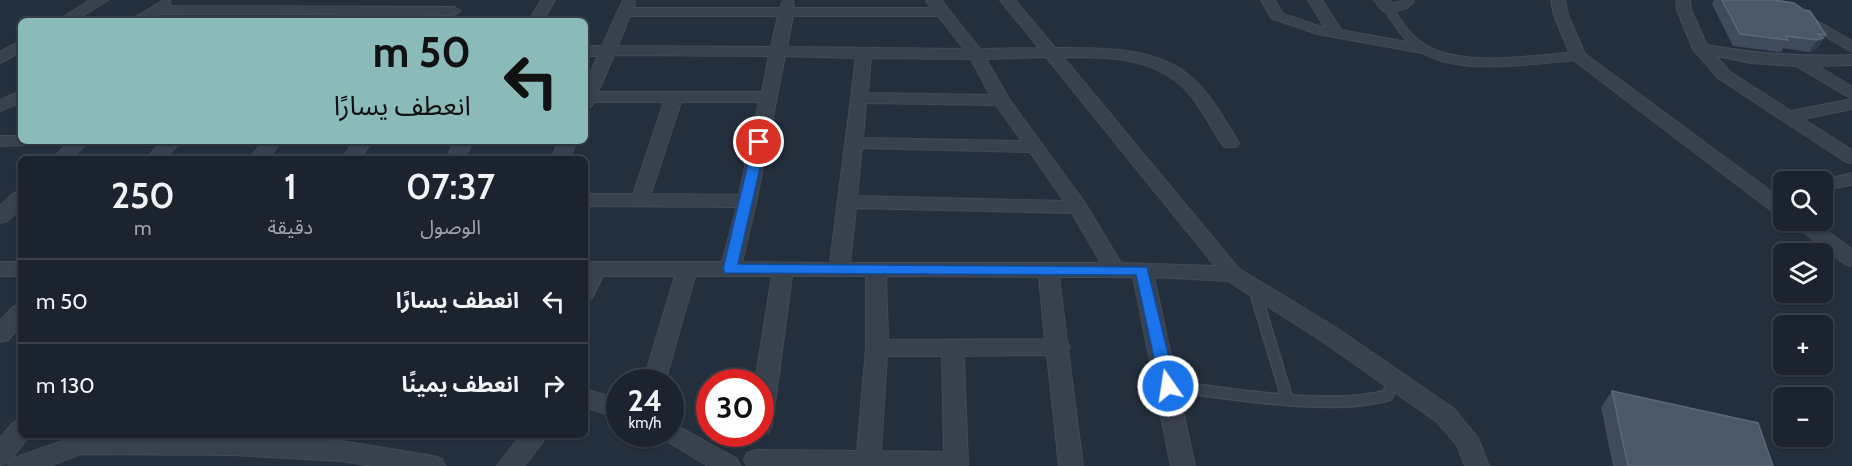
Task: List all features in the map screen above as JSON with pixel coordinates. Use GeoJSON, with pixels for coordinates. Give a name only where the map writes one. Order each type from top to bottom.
{"type":"FeatureCollection","features":[{"type":"Feature","properties":{"kind":"street"},"geometry":{"type":"LineString","coordinates":[[69,18],[100,0]]}},
{"type":"Feature","properties":{"kind":"street"},"geometry":{"type":"LineString","coordinates":[[141,18],[171,0]]}},
{"type":"Feature","properties":{"kind":"street"},"geometry":{"type":"LineString","coordinates":[[538,18],[548,0]]}},
{"type":"Feature","properties":{"kind":"street"},"geometry":{"type":"LineString","coordinates":[[1007,0],[1232,274],[1327,333],[1445,415],[1461,431],[1476,454],[1477,466]]}},
{"type":"Feature","properties":{"kind":"street"},"geometry":{"type":"LineString","coordinates":[[1268,0],[1277,16]]}},
{"type":"Feature","properties":{"kind":"street"},"geometry":{"type":"LineString","coordinates":[[1315,0],[1335,33]]}},
{"type":"Feature","properties":{"kind":"street"},"geometry":{"type":"LineString","coordinates":[[1558,0],[1561,15],[1578,56],[1773,203]]}},
{"type":"Feature","properties":{"kind":"street"},"geometry":{"type":"LineString","coordinates":[[1683,0],[1684,10],[1701,49],[1724,75],[1852,158]]}},
{"type":"Feature","properties":{"kind":"street"},"geometry":{"type":"LineString","coordinates":[[1770,0],[1852,47]]}},
{"type":"Feature","properties":{"kind":"street"},"geometry":{"type":"LineString","coordinates":[[155,10],[296,10],[382,5],[454,11]]}},
{"type":"Feature","properties":{"kind":"street"},"geometry":{"type":"LineString","coordinates":[[588,96],[627,6],[938,6],[976,54],[1001,100],[1078,207],[1114,270]]}},
{"type":"Feature","properties":{"kind":"street"},"geometry":{"type":"LineString","coordinates":[[730,269],[747,201],[788,7]]}},
{"type":"Feature","properties":{"kind":"street"},"geometry":{"type":"LineString","coordinates":[[0,58],[14,48]]}},
{"type":"Feature","properties":{"kind":"street"},"geometry":{"type":"LineString","coordinates":[[1701,49],[1751,58],[1800,62],[1852,60]]}},
{"type":"Feature","properties":{"kind":"street"},"geometry":{"type":"LineString","coordinates":[[588,51],[976,54],[1050,52],[1132,58],[1164,66],[1184,78],[1203,99],[1230,142]]}},
{"type":"Feature","properties":{"kind":"street"},"geometry":{"type":"LineString","coordinates":[[839,270],[864,52]]}},
{"type":"Feature","properties":{"kind":"street"},"geometry":{"type":"LineString","coordinates":[[1800,62],[1852,93]]}},
{"type":"Feature","properties":{"kind":"street"},"geometry":{"type":"LineString","coordinates":[[0,106],[18,97]]}},
{"type":"Feature","properties":{"kind":"street"},"geometry":{"type":"LineString","coordinates":[[640,200],[674,97]]}},
{"type":"Feature","properties":{"kind":"street"},"geometry":{"type":"LineString","coordinates":[[588,100],[769,97]]}},
{"type":"Feature","properties":{"kind":"street"},"geometry":{"type":"LineString","coordinates":[[859,98],[1001,100]]}},
{"type":"Feature","properties":{"kind":"street"},"geometry":{"type":"LineString","coordinates":[[1788,117],[1852,104]]}},
{"type":"Feature","properties":{"kind":"street"},"geometry":{"type":"LineString","coordinates":[[0,141],[18,141]]}},
{"type":"Feature","properties":{"kind":"street"},"geometry":{"type":"LineString","coordinates":[[854,143],[1036,147]]}},
{"type":"Feature","properties":{"kind":"street"},"geometry":{"type":"LineString","coordinates":[[64,156],[77,144]]}},
{"type":"Feature","properties":{"kind":"street"},"geometry":{"type":"LineString","coordinates":[[158,156],[169,144]]}},
{"type":"Feature","properties":{"kind":"street"},"geometry":{"type":"LineString","coordinates":[[260,156],[270,144]]}},
{"type":"Feature","properties":{"kind":"street"},"geometry":{"type":"LineString","coordinates":[[1833,182],[1852,179]]}},
{"type":"Feature","properties":{"kind":"street"},"geometry":{"type":"LineString","coordinates":[[1761,195],[1773,193]]}},
{"type":"Feature","properties":{"kind":"street"},"geometry":{"type":"LineString","coordinates":[[0,198],[18,197]]}},
{"type":"Feature","properties":{"kind":"street"},"geometry":{"type":"LineString","coordinates":[[0,217],[18,199]]}},
{"type":"Feature","properties":{"kind":"street"},"geometry":{"type":"LineString","coordinates":[[588,200],[747,201]]}},
{"type":"Feature","properties":{"kind":"street"},"geometry":{"type":"LineString","coordinates":[[847,202],[1078,207]]}},
{"type":"Feature","properties":{"kind":"street"},"geometry":{"type":"LineString","coordinates":[[1813,231],[1852,259]]}},
{"type":"Feature","properties":{"kind":"street"},"geometry":{"type":"LineString","coordinates":[[0,268],[18,269]]}},
{"type":"Feature","properties":{"kind":"street"},"geometry":{"type":"LineString","coordinates":[[591,269],[1142,270],[1232,274]]}},
{"type":"Feature","properties":{"kind":"street"},"geometry":{"type":"LineString","coordinates":[[868,461],[877,348],[876,269]]}},
{"type":"Feature","properties":{"kind":"street"},"geometry":{"type":"LineString","coordinates":[[658,369],[687,270]]}},
{"type":"Feature","properties":{"kind":"street"},"geometry":{"type":"LineString","coordinates":[[1048,270],[1059,347],[1071,466]]}},
{"type":"Feature","properties":{"kind":"street"},"geometry":{"type":"LineString","coordinates":[[1142,270],[1183,466]]}},
{"type":"Feature","properties":{"kind":"street"},"geometry":{"type":"LineString","coordinates":[[768,369],[783,271]]}},
{"type":"Feature","properties":{"kind":"street"},"geometry":{"type":"LineString","coordinates":[[0,334],[18,315]]}},
{"type":"Feature","properties":{"kind":"street"},"geometry":{"type":"LineString","coordinates":[[877,348],[1059,347]]}},
{"type":"Feature","properties":{"kind":"street"},"geometry":{"type":"LineString","coordinates":[[758,447],[756,463],[868,461],[956,464],[953,348]]}},
{"type":"Feature","properties":{"kind":"street"},"geometry":{"type":"LineString","coordinates":[[588,399],[606,405]]}},
{"type":"Feature","properties":{"kind":"street"},"geometry":{"type":"LineString","coordinates":[[0,455],[18,434]]}},
{"type":"Feature","properties":{"kind":"street"},"geometry":{"type":"LineString","coordinates":[[25,466],[97,438]]}},
{"type":"Feature","properties":{"kind":"street"},"geometry":{"type":"LineString","coordinates":[[509,466],[533,438]]}},
{"type":"Feature","properties":{"kind":"street"},"geometry":{"type":"LineString","coordinates":[[684,439],[728,466]]}},
{"type":"Feature","properties":{"kind":"street"},"geometry":{"type":"LineString","coordinates":[[82,445],[233,445],[320,450],[433,466]]}},
{"type":"Feature","properties":{"kind":"lane"},"geometry":{"type":"LineString","coordinates":[[1385,4],[1404,5],[1410,0]]}},
{"type":"Feature","properties":{"kind":"lane"},"geometry":{"type":"LineString","coordinates":[[1385,4],[1423,49]]}},
{"type":"Feature","properties":{"kind":"lane"},"geometry":{"type":"LineString","coordinates":[[1277,16],[1290,22],[1335,33],[1423,49],[1449,59],[1478,61],[1578,56]]}},
{"type":"Feature","properties":{"kind":"lane"},"geometry":{"type":"LineString","coordinates":[[1254,288],[1287,398]]}},
{"type":"Feature","properties":{"kind":"lane"},"geometry":{"type":"LineString","coordinates":[[1168,386],[1323,401],[1383,399],[1388,395],[1393,379]]}},
{"type":"Feature","properties":{"kind":"building"},"geometry":{"type":"Polygon","coordinates":[[[1722,0],[1773,0],[1794,3],[1810,11],[1826,35],[1818,34],[1823,38],[1817,40],[1786,36],[1788,40],[1740,34],[1722,0]]]}},
{"type":"Feature","properties":{"kind":"building"},"geometry":{"type":"Polygon","coordinates":[[[1612,391],[1758,423],[1773,466],[1628,466],[1612,391]]]}},
{"type":"Feature","properties":{"kind":"route"},"geometry":{"type":"LineString","coordinates":[[759,142],[746,208],[730,269],[783,271],[1142,270],[1168,386]]}}]}
